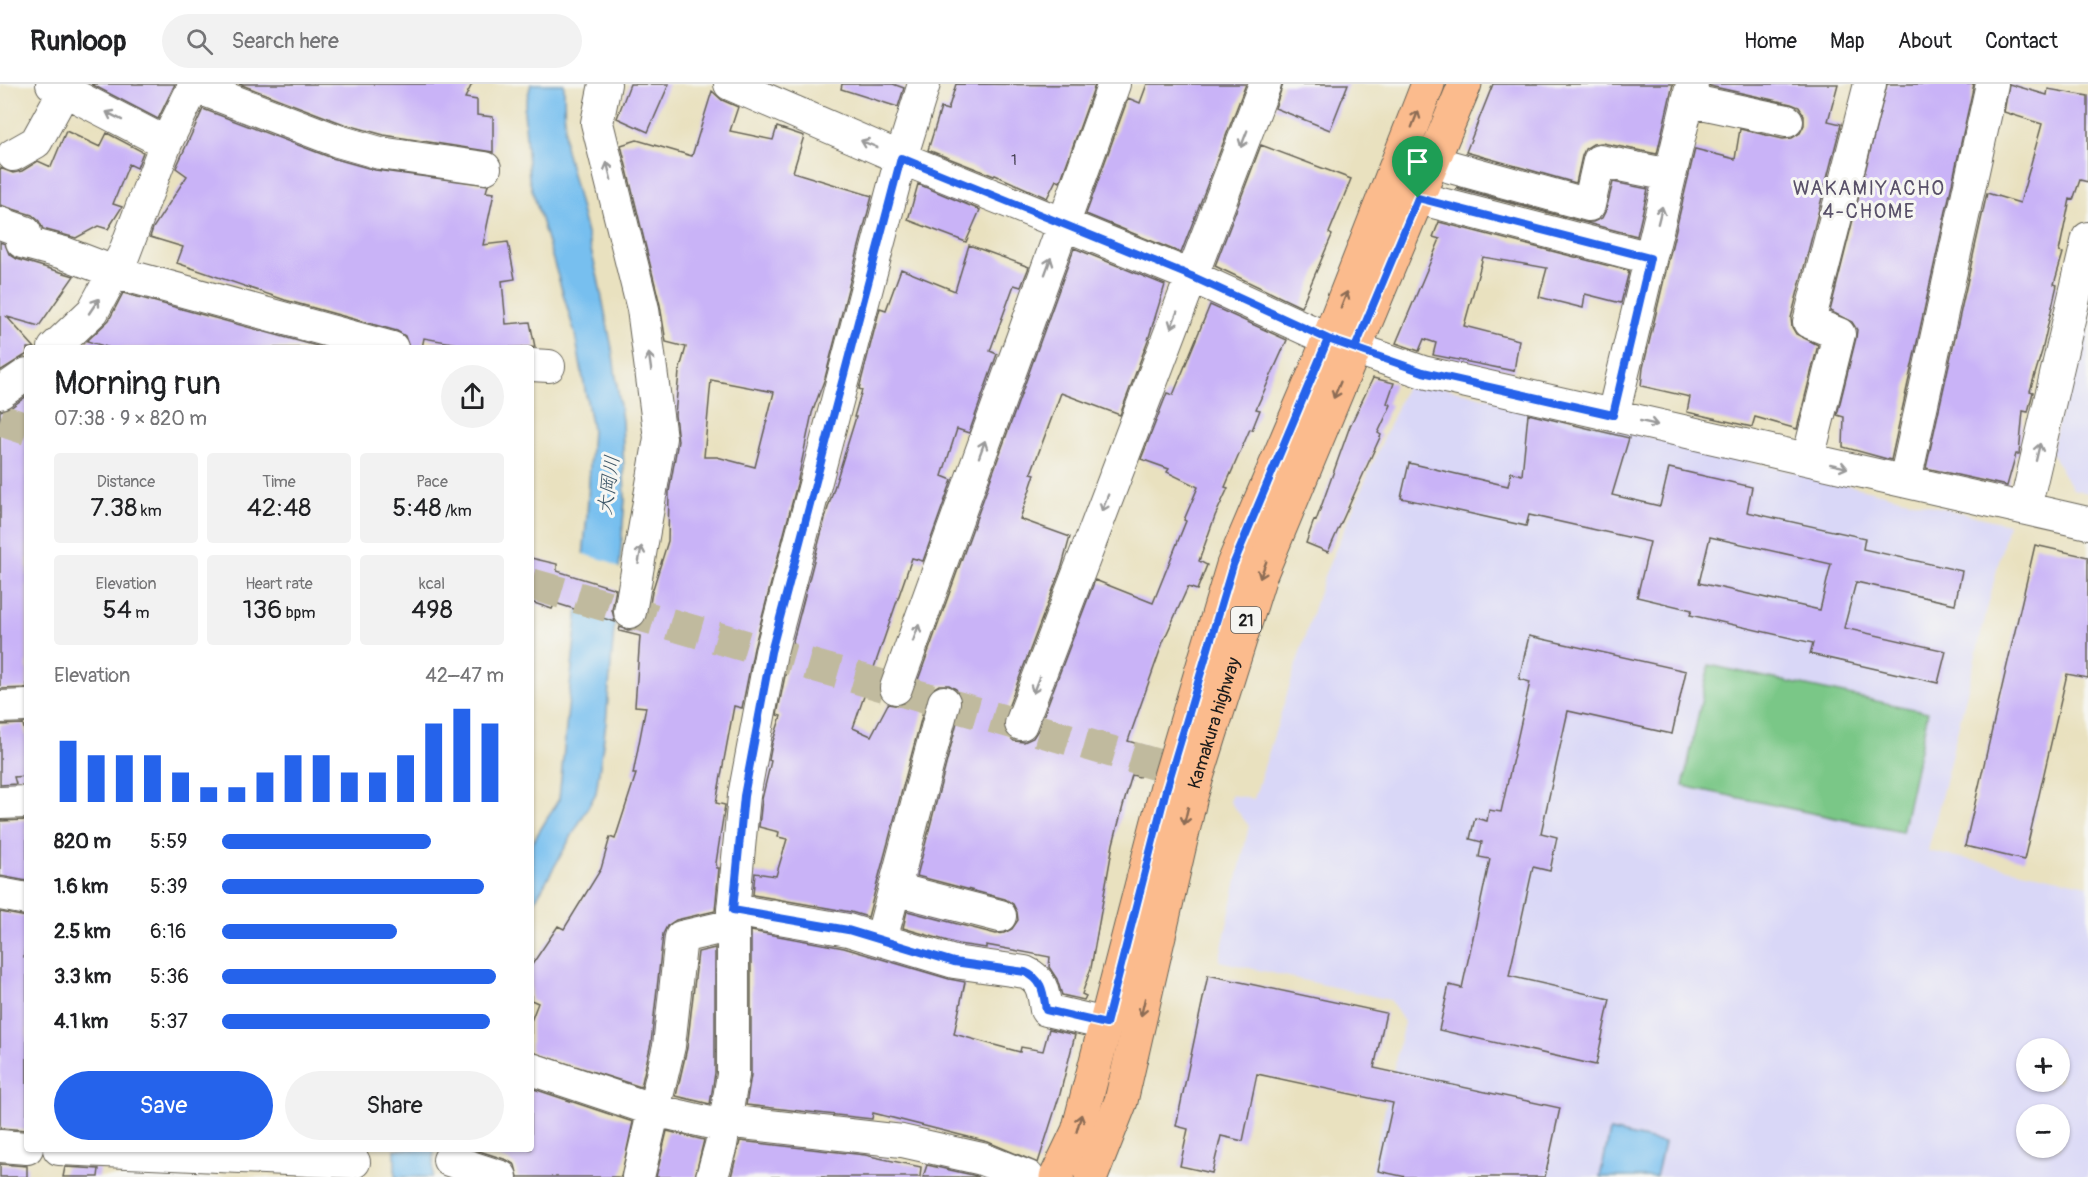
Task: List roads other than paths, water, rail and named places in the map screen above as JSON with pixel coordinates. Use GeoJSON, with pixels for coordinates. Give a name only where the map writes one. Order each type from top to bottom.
{"type":"FeatureCollection","features":[{"type":"Feature","properties":{"kind":"main road","name":"Kamakura highway"},"geometry":{"type":"LineString","coordinates":[[1099,1176],[1121,1101],[1191,796],[1260,576],[1342,343],[1428,84]]}},
{"type":"Feature","properties":{"kind":"main road","name":"Kamakura highway"},"geometry":{"type":"LineString","coordinates":[[1058,1174],[1078,1131],[1166,790],[1233,565],[1342,343],[1418,198],[1465,84]]}},
{"type":"Feature","properties":{"kind":"street"},"geometry":{"type":"LineString","coordinates":[[605,84],[597,123],[643,309],[660,438],[630,612]]}},
{"type":"Feature","properties":{"kind":"street"},"geometry":{"type":"LineString","coordinates":[[730,84],[901,158],[1191,276],[1342,343],[1423,372],[2088,523]]}},
{"type":"Feature","properties":{"kind":"street"},"geometry":{"type":"LineString","coordinates":[[712,1177],[725,1124],[733,1075],[733,917],[744,796],[771,652],[901,158],[924,84]]}},
{"type":"Feature","properties":{"kind":"street"},"geometry":{"type":"LineString","coordinates":[[896,688],[1114,84]]}},
{"type":"Feature","properties":{"kind":"street"},"geometry":{"type":"LineString","coordinates":[[1021,724],[1265,84]]}},
{"type":"Feature","properties":{"kind":"street"},"geometry":{"type":"LineString","coordinates":[[1808,459],[1839,334],[1809,322],[1870,84]]}},
{"type":"Feature","properties":{"kind":"street"},"geometry":{"type":"LineString","coordinates":[[1905,481],[1992,84]]}},
{"type":"Feature","properties":{"kind":"street"},"geometry":{"type":"LineString","coordinates":[[57,345],[93,311],[124,254],[166,143],[195,85],[338,141],[380,153],[485,168]]}},
{"type":"Feature","properties":{"kind":"street"},"geometry":{"type":"LineString","coordinates":[[13,155],[36,142],[69,89],[166,143]]}},
{"type":"Feature","properties":{"kind":"street"},"geometry":{"type":"LineString","coordinates":[[1613,415],[1690,92],[1787,121]]}},
{"type":"Feature","properties":{"kind":"street"},"geometry":{"type":"LineString","coordinates":[[1451,166],[1589,205],[1599,161],[1670,175]]}},
{"type":"Feature","properties":{"kind":"street"},"geometry":{"type":"LineString","coordinates":[[1418,198],[1650,258]]}},
{"type":"Feature","properties":{"kind":"street"},"geometry":{"type":"LineString","coordinates":[[0,223],[25,232],[22,242],[64,253],[114,272],[381,345]]}},
{"type":"Feature","properties":{"kind":"street"},"geometry":{"type":"LineString","coordinates":[[2025,508],[2088,238]]}},
{"type":"Feature","properties":{"kind":"street"},"geometry":{"type":"LineString","coordinates":[[0,393],[24,376]]}},
{"type":"Feature","properties":{"kind":"street"},"geometry":{"type":"LineString","coordinates":[[881,940],[944,702]]}},
{"type":"Feature","properties":{"kind":"street"},"geometry":{"type":"LineString","coordinates":[[0,707],[24,706]]}},
{"type":"Feature","properties":{"kind":"street"},"geometry":{"type":"LineString","coordinates":[[0,803],[24,802]]}},
{"type":"Feature","properties":{"kind":"street"},"geometry":{"type":"LineString","coordinates":[[895,889],[1000,916]]}},
{"type":"Feature","properties":{"kind":"street"},"geometry":{"type":"LineString","coordinates":[[0,894],[24,898]]}},
{"type":"Feature","properties":{"kind":"street"},"geometry":{"type":"LineString","coordinates":[[638,1177],[669,1046],[681,937],[733,917],[848,930],[954,962],[1025,972],[1036,977],[1043,992],[1046,1010],[1106,1024]]}},
{"type":"Feature","properties":{"kind":"street"},"geometry":{"type":"LineString","coordinates":[[534,1070],[654,1110],[725,1124],[902,1141],[981,1159],[1028,1177]]}},
{"type":"Feature","properties":{"kind":"street"},"geometry":{"type":"LineString","coordinates":[[0,1146],[24,1148]]}},
{"type":"Feature","properties":{"kind":"street"},"geometry":{"type":"LineString","coordinates":[[69,1152],[111,1164],[186,1160],[354,1162]]}},
{"type":"Feature","properties":{"kind":"street"},"geometry":{"type":"LineString","coordinates":[[449,1160],[501,1177]]}},
{"type":"Feature","properties":{"kind":"street"},"geometry":{"type":"LineString","coordinates":[[1058,1174],[1099,1176]]}},
{"type":"Feature","properties":{"kind":"water","name":"大岡川"},"geometry":{"type":"Polygon","coordinates":[[[531,84],[564,84],[565,146],[598,278],[612,348],[622,421],[625,500],[606,723],[596,793],[534,903],[534,840],[559,799],[587,516],[592,429],[575,334],[529,179],[524,110],[531,84]]]}},
{"type":"Feature","properties":{"kind":"water"},"geometry":{"type":"Polygon","coordinates":[[[1610,1131],[1664,1143],[1656,1177],[1600,1177],[1610,1131]]]}},
{"type":"Feature","properties":{"kind":"water"},"geometry":{"type":"Polygon","coordinates":[[[395,1152],[434,1152],[433,1177],[395,1177],[395,1152]]]}},
{"type":"Feature","properties":{"kind":"tunnel"},"geometry":{"type":"LineString","coordinates":[[0,420],[24,428]]}},
{"type":"Feature","properties":{"kind":"tunnel"},"geometry":{"type":"LineString","coordinates":[[534,585],[1172,769]]}},
{"type":"Feature","properties":{"kind":"district","name":"WAKAMIYACHO 4-CHOME"},"geometry":{"type":"Point","coordinates":[1869,200]}}]}
